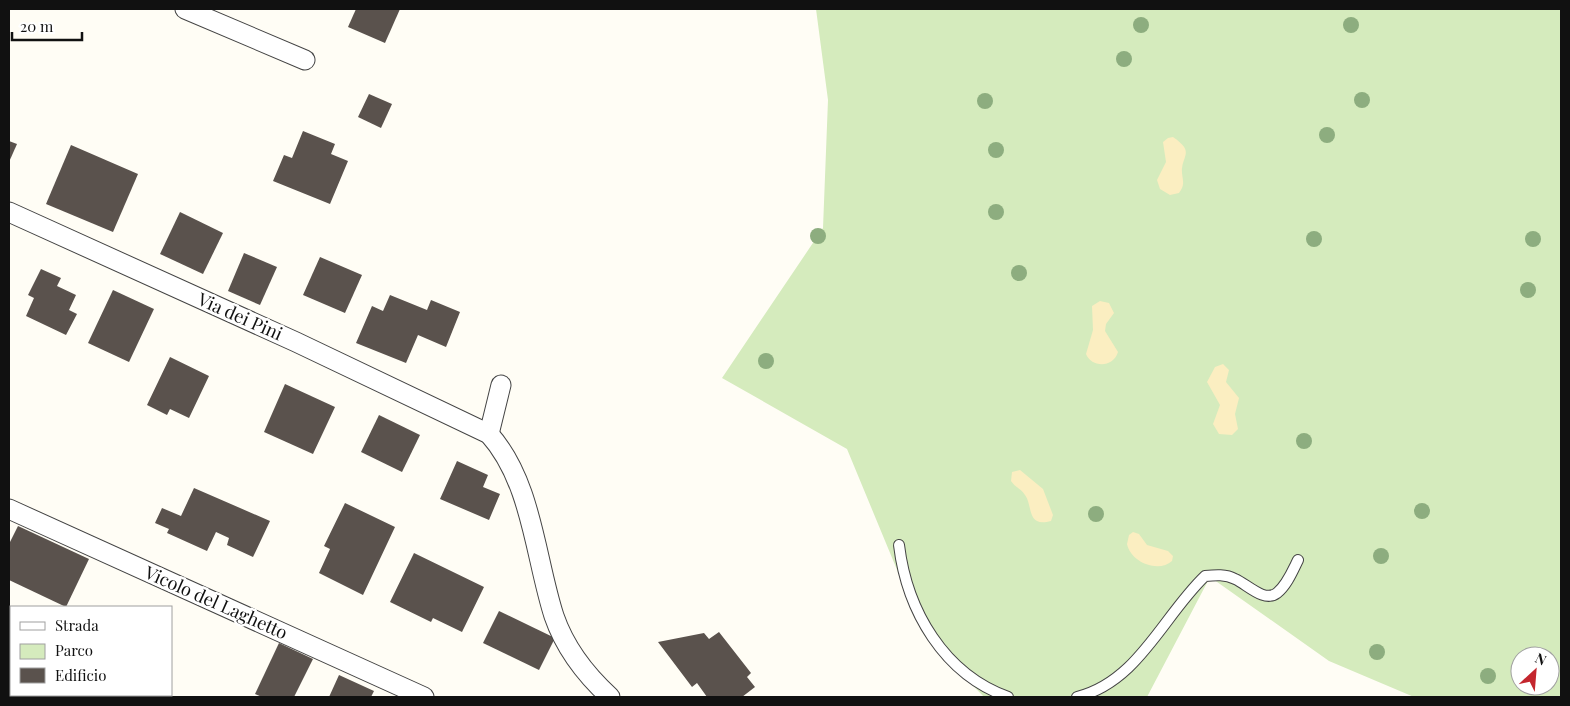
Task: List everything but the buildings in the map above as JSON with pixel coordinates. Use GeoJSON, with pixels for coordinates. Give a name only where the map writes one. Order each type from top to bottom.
{"type":"FeatureCollection","features":[{"type":"Feature","properties":{"kind":"street"},"geometry":{"type":"LineString","coordinates":[[185,9],[305,60]]}},
{"type":"Feature","properties":{"kind":"street","name":"Via dei Pini"},"geometry":{"type":"LineString","coordinates":[[9,212],[296,342],[470,425],[494,440]]}},
{"type":"Feature","properties":{"kind":"street"},"geometry":{"type":"LineString","coordinates":[[501,385],[494,440],[517,481],[559,627],[576,659],[610,697]]}},
{"type":"Feature","properties":{"kind":"street","name":"Vicolo del Laghetto"},"geometry":{"type":"LineString","coordinates":[[9,509],[424,697]]}},
{"type":"Feature","properties":{"kind":"lane"},"geometry":{"type":"LineString","coordinates":[[899,545],[908,586],[928,632],[934,641],[956,665],[976,681],[1008,697]]}},
{"type":"Feature","properties":{"kind":"lane"},"geometry":{"type":"LineString","coordinates":[[1077,697],[1100,689],[1130,666],[1205,576],[1225,575],[1262,595],[1272,595],[1277,593],[1284,584],[1298,560]]}},
{"type":"Feature","properties":{"kind":"green space"},"geometry":{"type":"Polygon","coordinates":[[[816,9],[1561,9],[1561,697],[1414,697],[1329,661],[1210,577],[1147,697],[984,697],[924,635],[847,449],[722,378],[823,228],[828,100],[816,9]]]}},
{"type":"Feature","properties":{"kind":"sand"},"geometry":{"type":"Polygon","coordinates":[[[1173,137],[1184,147],[1186,154],[1182,167],[1182,188],[1179,193],[1170,195],[1160,189],[1157,180],[1166,162],[1163,142],[1173,137]]]}},
{"type":"Feature","properties":{"kind":"sand"},"geometry":{"type":"Polygon","coordinates":[[[1100,301],[1109,303],[1114,313],[1106,324],[1105,331],[1118,352],[1112,361],[1097,364],[1089,359],[1086,354],[1093,330],[1092,306],[1100,301]]]}},
{"type":"Feature","properties":{"kind":"sand"},"geometry":{"type":"Polygon","coordinates":[[[1223,364],[1229,370],[1226,382],[1239,398],[1235,414],[1238,429],[1232,435],[1219,434],[1213,424],[1220,405],[1207,382],[1215,367],[1223,364]]]}},
{"type":"Feature","properties":{"kind":"sand"},"geometry":{"type":"Polygon","coordinates":[[[1020,470],[1043,489],[1053,515],[1051,521],[1043,522],[1034,518],[1025,495],[1011,481],[1012,472],[1020,470]]]}},
{"type":"Feature","properties":{"kind":"sand"},"geometry":{"type":"Polygon","coordinates":[[[1133,532],[1139,534],[1147,545],[1168,551],[1173,556],[1172,561],[1160,566],[1153,566],[1140,561],[1130,551],[1127,544],[1129,535],[1133,532]]]}}]}
